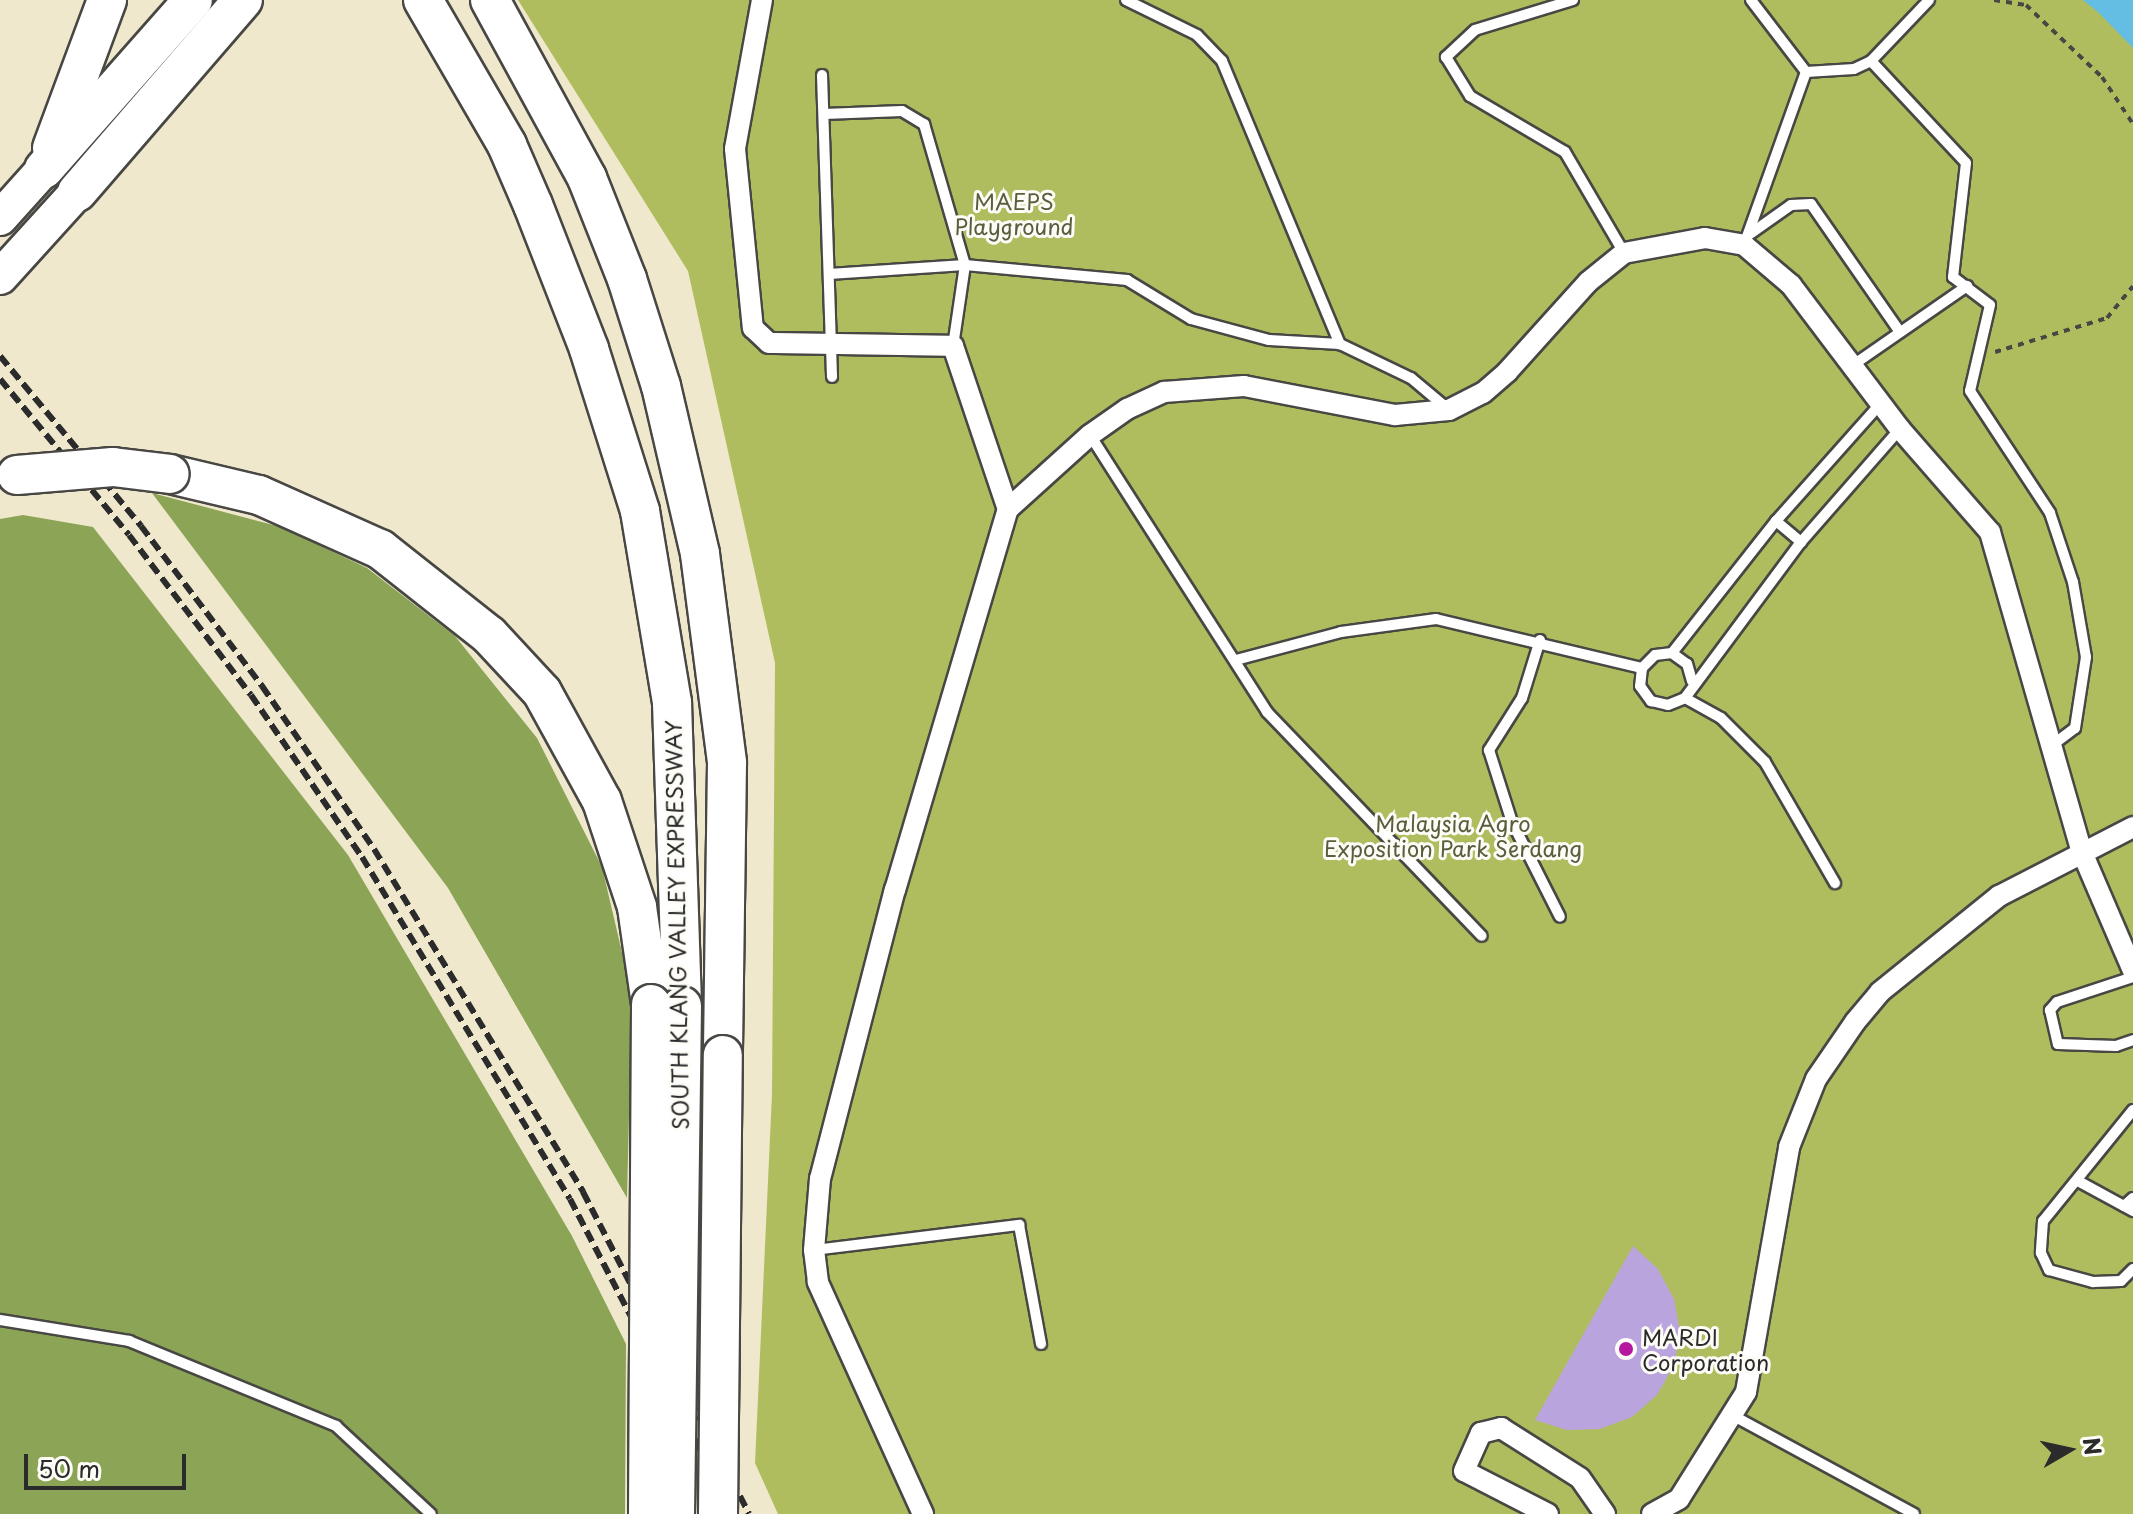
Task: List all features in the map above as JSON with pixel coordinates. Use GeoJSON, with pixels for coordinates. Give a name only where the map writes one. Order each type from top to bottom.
{"type":"FeatureCollection","features":[{"type":"Feature","properties":{"kind":"highway"},"geometry":{"type":"LineString","coordinates":[[44,169],[107,0]]}},
{"type":"Feature","properties":{"kind":"highway"},"geometry":{"type":"LineString","coordinates":[[44,169],[193,0]]}},
{"type":"Feature","properties":{"kind":"highway"},"geometry":{"type":"LineString","coordinates":[[77,192],[243,0]]}},
{"type":"Feature","properties":{"kind":"highway","name":"SOUTH KLANG VALLEY EXPRESSWAY"},"geometry":{"type":"LineString","coordinates":[[423,0],[507,145],[589,349],[640,511],[672,703],[666,1005],[675,1514]]}},
{"type":"Feature","properties":{"kind":"highway","name":"SOUTH KLANG VALLEY EXPRESSWAY"},"geometry":{"type":"LineString","coordinates":[[490,0],[567,138],[627,279],[661,386],[700,554],[727,763],[718,1514]]}},
{"type":"Feature","properties":{"kind":"highway"},"geometry":{"type":"LineString","coordinates":[[9,477],[113,467],[170,474],[259,495],[380,549],[489,635],[542,692],[602,801],[666,1005],[648,1514]]}},
{"type":"Feature","properties":{"kind":"main road"},"geometry":{"type":"LineString","coordinates":[[0,218],[44,169]]}},
{"type":"Feature","properties":{"kind":"main road"},"geometry":{"type":"LineString","coordinates":[[0,277],[77,192]]}},
{"type":"Feature","properties":{"kind":"street"},"geometry":{"type":"LineString","coordinates":[[762,0],[735,149],[753,328],[769,343],[953,346],[1008,509]]}},
{"type":"Feature","properties":{"kind":"street"},"geometry":{"type":"LineString","coordinates":[[923,1514],[834,1325],[818,1282],[814,1250],[820,1179],[887,921],[1008,509],[1090,435],[1127,409],[1164,392],[1203,386],[1244,386],[1395,415],[1449,410],[1483,393],[1507,372],[1588,282],[1624,253],[1705,238],[1747,240],[1791,285],[1900,429],[1990,532],[2081,850],[2133,974]]}},
{"type":"Feature","properties":{"kind":"street"},"geometry":{"type":"LineString","coordinates":[[1652,1514],[1679,1499],[1746,1392],[1789,1147],[1816,1079],[1880,992],[1999,896],[2081,850],[2133,827]]}},
{"type":"Feature","properties":{"kind":"street"},"geometry":{"type":"LineString","coordinates":[[1548,1514],[1464,1471],[1481,1433],[1501,1428],[1580,1478],[1605,1514]]}},
{"type":"Feature","properties":{"kind":"lane"},"geometry":{"type":"LineString","coordinates":[[1126,0],[1197,35],[1222,61],[1340,344]]}},
{"type":"Feature","properties":{"kind":"lane"},"geometry":{"type":"LineString","coordinates":[[1573,0],[1475,30],[1446,57],[1450,72],[1470,96],[1565,152],[1624,253]]}},
{"type":"Feature","properties":{"kind":"lane"},"geometry":{"type":"LineString","coordinates":[[1751,0],[1806,72]]}},
{"type":"Feature","properties":{"kind":"lane"},"geometry":{"type":"LineString","coordinates":[[1806,72],[1854,69],[1871,61],[1929,0]]}},
{"type":"Feature","properties":{"kind":"lane"},"geometry":{"type":"LineString","coordinates":[[1871,61],[1966,163],[1953,277],[1990,305],[1970,391],[2050,513],[2073,582],[2086,657],[2075,728],[2051,746]]}},
{"type":"Feature","properties":{"kind":"lane"},"geometry":{"type":"LineString","coordinates":[[1747,240],[1806,72]]}},
{"type":"Feature","properties":{"kind":"lane"},"geometry":{"type":"LineString","coordinates":[[822,75],[832,377]]}},
{"type":"Feature","properties":{"kind":"lane"},"geometry":{"type":"LineString","coordinates":[[824,114],[902,111],[924,124],[965,265],[953,346]]}},
{"type":"Feature","properties":{"kind":"lane"},"geometry":{"type":"LineString","coordinates":[[1747,240],[1791,205],[1811,204],[1898,329]]}},
{"type":"Feature","properties":{"kind":"lane"},"geometry":{"type":"LineString","coordinates":[[829,274],[965,265],[1120,279],[1191,319],[1269,340],[1340,344],[1411,378],[1449,410]]}},
{"type":"Feature","properties":{"kind":"lane"},"geometry":{"type":"LineString","coordinates":[[1853,365],[1898,329],[1967,286]]}},
{"type":"Feature","properties":{"kind":"lane"},"geometry":{"type":"LineString","coordinates":[[1672,653],[1776,521],[1881,402]]}},
{"type":"Feature","properties":{"kind":"lane"},"geometry":{"type":"LineString","coordinates":[[1692,681],[1687,664],[1672,653],[1655,655],[1642,668],[1640,686],[1651,701],[1668,705],[1685,698],[1692,681],[1801,542],[1900,429]]}},
{"type":"Feature","properties":{"kind":"lane"},"geometry":{"type":"LineString","coordinates":[[1090,435],[1267,712],[1297,747],[1482,936]]}},
{"type":"Feature","properties":{"kind":"lane"},"geometry":{"type":"LineString","coordinates":[[1776,521],[1801,542]]}},
{"type":"Feature","properties":{"kind":"lane"},"geometry":{"type":"LineString","coordinates":[[1236,660],[1341,632],[1436,619],[1540,640],[1642,668]]}},
{"type":"Feature","properties":{"kind":"lane"},"geometry":{"type":"LineString","coordinates":[[1540,640],[1522,698],[1489,750],[1512,822],[1560,917]]}},
{"type":"Feature","properties":{"kind":"lane"},"geometry":{"type":"LineString","coordinates":[[1685,698],[1721,718],[1765,762],[1835,883]]}},
{"type":"Feature","properties":{"kind":"lane"},"geometry":{"type":"LineString","coordinates":[[2133,974],[2057,1002],[2050,1010],[2058,1044],[2116,1046],[2133,1040]]}},
{"type":"Feature","properties":{"kind":"lane"},"geometry":{"type":"LineString","coordinates":[[2133,1110],[2043,1221],[2041,1253],[2049,1270],[2093,1282],[2121,1281],[2133,1269]]}},
{"type":"Feature","properties":{"kind":"lane"},"geometry":{"type":"LineString","coordinates":[[2078,1181],[2129,1208],[2133,1198]]}},
{"type":"Feature","properties":{"kind":"lane"},"geometry":{"type":"LineString","coordinates":[[814,1250],[1019,1225],[1041,1344]]}},
{"type":"Feature","properties":{"kind":"lane"},"geometry":{"type":"LineString","coordinates":[[0,1320],[129,1341],[336,1426],[431,1514]]}},
{"type":"Feature","properties":{"kind":"lane"},"geometry":{"type":"LineString","coordinates":[[1732,1415],[1914,1514]]}},
{"type":"Feature","properties":{"kind":"path"},"geometry":{"type":"LineString","coordinates":[[1994,0],[2026,5],[2102,77],[2133,124]]}},
{"type":"Feature","properties":{"kind":"path"},"geometry":{"type":"LineString","coordinates":[[1977,356],[2061,336],[2107,318],[2133,286]]}},
{"type":"Feature","properties":{"kind":"green space","name":"Malaysia Agro Exposition Park Serdang"},"geometry":{"type":"Polygon","coordinates":[[[518,0],[2133,0],[2133,1514],[778,1514],[755,1463],[772,1094],[775,663],[688,271],[518,0]]]}},
{"type":"Feature","properties":{"kind":"green space"},"geometry":{"type":"Polygon","coordinates":[[[152,493],[281,527],[367,568],[455,636],[537,738],[602,867],[632,995],[627,1198],[448,888],[152,493]]]}},
{"type":"Feature","properties":{"kind":"green space"},"geometry":{"type":"Polygon","coordinates":[[[23,515],[93,527],[348,855],[572,1236],[626,1344],[625,1514],[0,1514],[0,519],[23,515]]]}},
{"type":"Feature","properties":{"kind":"water"},"geometry":{"type":"Polygon","coordinates":[[[2083,0],[2133,0],[2133,48],[2098,12],[2083,0]]]}},
{"type":"Feature","properties":{"kind":"building","name":"MARDI Corporation"},"geometry":{"type":"Polygon","coordinates":[[[1633,1246],[1658,1269],[1674,1299],[1680,1332],[1674,1365],[1657,1395],[1632,1417],[1600,1429],[1567,1430],[1535,1420],[1633,1246]]]}},
{"type":"Feature","properties":{"kind":"railway"},"geometry":{"type":"LineString","coordinates":[[0,356],[141,526],[262,686],[374,849],[583,1192],[749,1514]]}},
{"type":"Feature","properties":{"kind":"railway"},"geometry":{"type":"LineString","coordinates":[[0,379],[129,535],[251,695],[362,857],[570,1199],[733,1514]]}},
{"type":"Feature","properties":{"kind":"place","name":"MARDI Corporation"},"geometry":{"type":"Point","coordinates":[1626,1349]}},
{"type":"Feature","properties":{"kind":"park label","name":"MAEPS Playground"},"geometry":{"type":"Point","coordinates":[1014,212]}}]}
